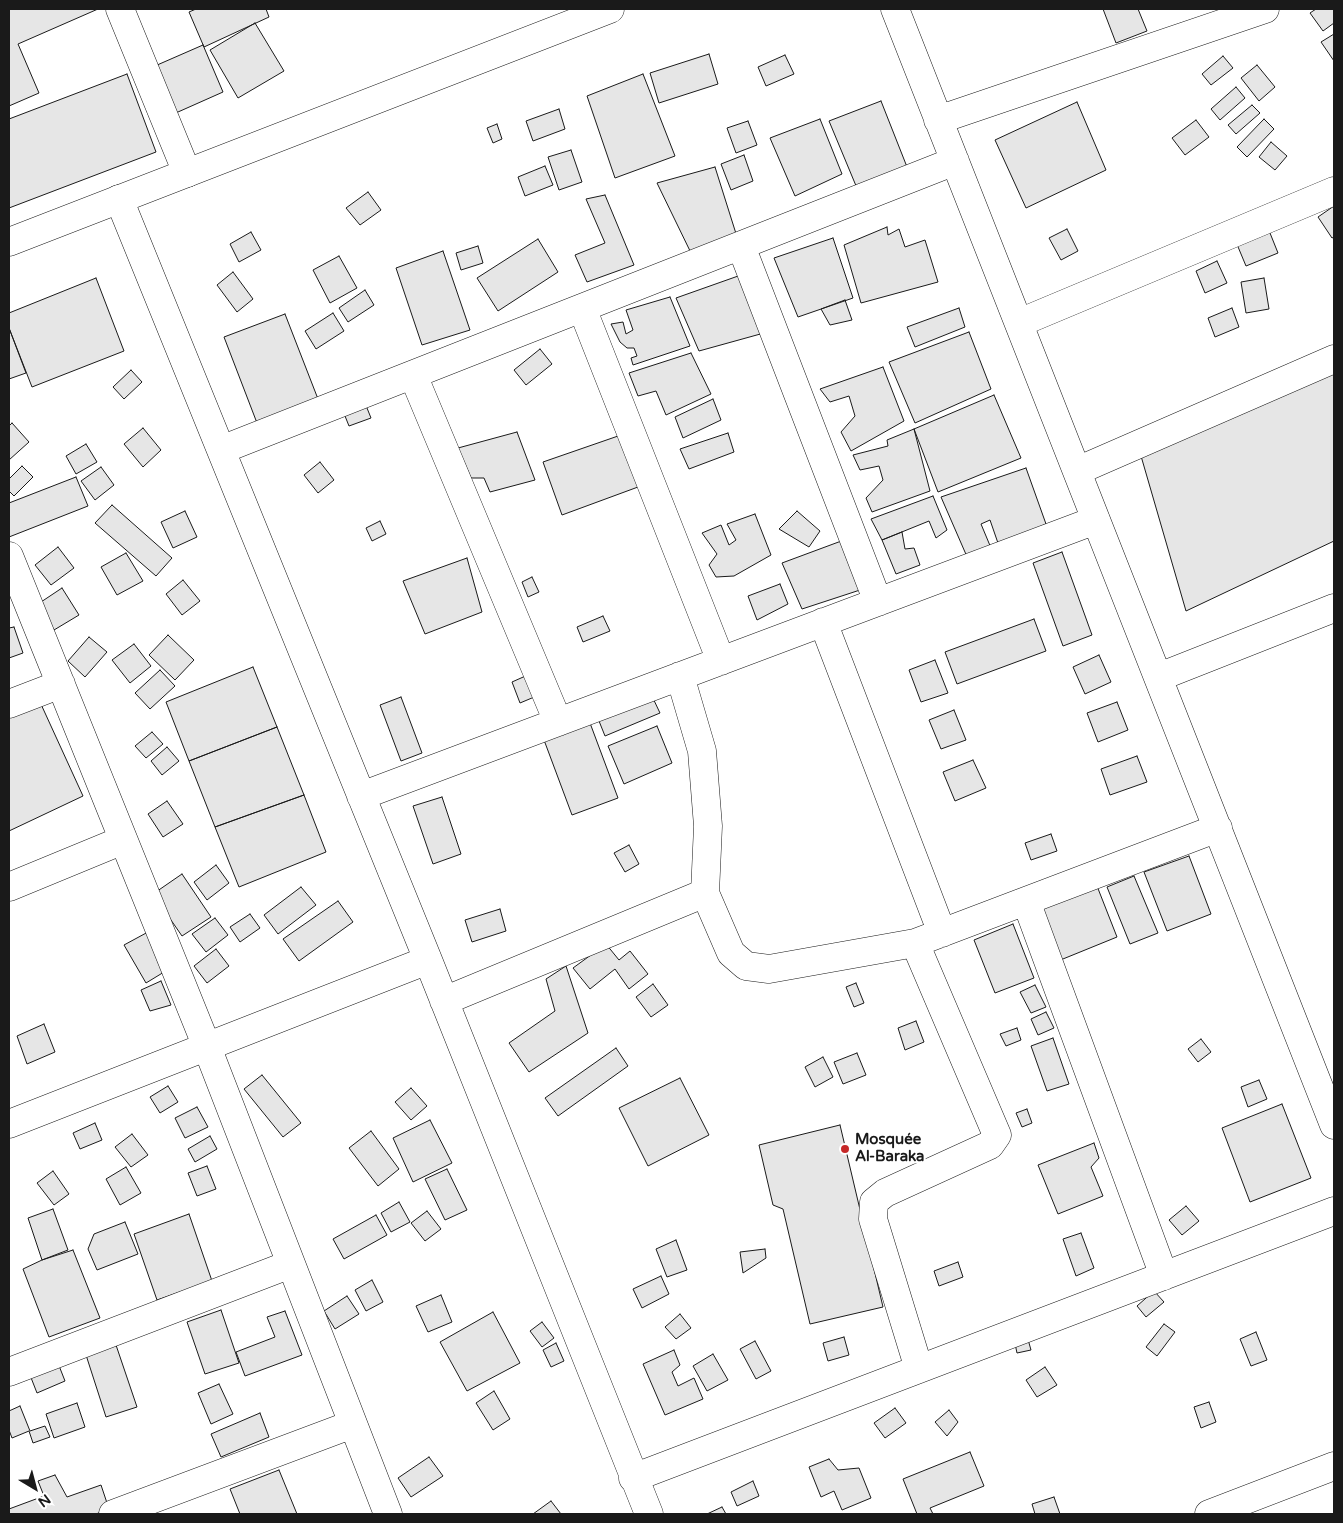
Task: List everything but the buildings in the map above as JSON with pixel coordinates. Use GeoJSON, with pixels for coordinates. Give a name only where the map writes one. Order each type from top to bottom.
{"type":"FeatureCollection","features":[{"type":"Feature","properties":{"kind":"street"},"geometry":{"type":"LineString","coordinates":[[120,9],[187,173]]}},
{"type":"Feature","properties":{"kind":"street"},"geometry":{"type":"LineString","coordinates":[[9,242],[610,9]]}},
{"type":"Feature","properties":{"kind":"street"},"geometry":{"type":"LineString","coordinates":[[895,9],[1334,1124]]}},
{"type":"Feature","properties":{"kind":"street"},"geometry":{"type":"LineString","coordinates":[[938,120],[1265,9]]}},
{"type":"Feature","properties":{"kind":"street"},"geometry":{"type":"LineString","coordinates":[[220,450],[955,161]]}},
{"type":"Feature","properties":{"kind":"street"},"geometry":{"type":"LineString","coordinates":[[1019,323],[1334,191]]}},
{"type":"Feature","properties":{"kind":"street"},"geometry":{"type":"LineString","coordinates":[[119,200],[362,796],[649,1514]]}},
{"type":"Feature","properties":{"kind":"street"},"geometry":{"type":"LineString","coordinates":[[741,246],[878,602]]}},
{"type":"Feature","properties":{"kind":"street"},"geometry":{"type":"LineString","coordinates":[[582,308],[721,661]]}},
{"type":"Feature","properties":{"kind":"street"},"geometry":{"type":"LineString","coordinates":[[1077,470],[1334,359]]}},
{"type":"Feature","properties":{"kind":"street"},"geometry":{"type":"LineString","coordinates":[[413,375],[558,722]]}},
{"type":"Feature","properties":{"kind":"street"},"geometry":{"type":"LineString","coordinates":[[362,796],[1096,520]]}},
{"type":"Feature","properties":{"kind":"street"},"geometry":{"type":"LineString","coordinates":[[9,556],[207,1047],[388,1514]]}},
{"type":"Feature","properties":{"kind":"street"},"geometry":{"type":"LineString","coordinates":[[1159,678],[1334,608]]}},
{"type":"Feature","properties":{"kind":"street"},"geometry":{"type":"LineString","coordinates":[[823,622],[942,933]]}},
{"type":"Feature","properties":{"kind":"street"},"geometry":{"type":"LineString","coordinates":[[680,676],[702,750],[708,826],[705,893],[731,953],[746,966],[769,969],[915,943],[1218,828]]}},
{"type":"Feature","properties":{"kind":"street"},"geometry":{"type":"LineString","coordinates":[[9,704],[61,684]]}},
{"type":"Feature","properties":{"kind":"street"},"geometry":{"type":"LineString","coordinates":[[9,887],[124,840]]}},
{"type":"Feature","properties":{"kind":"street"},"geometry":{"type":"LineString","coordinates":[[444,1001],[705,893]]}},
{"type":"Feature","properties":{"kind":"street"},"geometry":{"type":"LineString","coordinates":[[1026,901],[1164,1276]]}},
{"type":"Feature","properties":{"kind":"street"},"geometry":{"type":"LineString","coordinates":[[915,943],[997,1135],[990,1145],[885,1193],[874,1202],[873,1219],[919,1369]]}},
{"type":"Feature","properties":{"kind":"street"},"geometry":{"type":"LineString","coordinates":[[9,1124],[428,960]]}},
{"type":"Feature","properties":{"kind":"street"},"geometry":{"type":"LineString","coordinates":[[633,1478],[1334,1211]]}},
{"type":"Feature","properties":{"kind":"street"},"geometry":{"type":"LineString","coordinates":[[9,1372],[291,1264]]}},
{"type":"Feature","properties":{"kind":"street"},"geometry":{"type":"LineString","coordinates":[[113,1514],[353,1424]]}},
{"type":"Feature","properties":{"kind":"street"},"geometry":{"type":"LineString","coordinates":[[1209,1514],[1240,1509],[1334,1466]]}},
{"type":"Feature","properties":{"kind":"place","name":"Mosquée Al-Baraka"},"geometry":{"type":"Point","coordinates":[845,1149]}}]}
